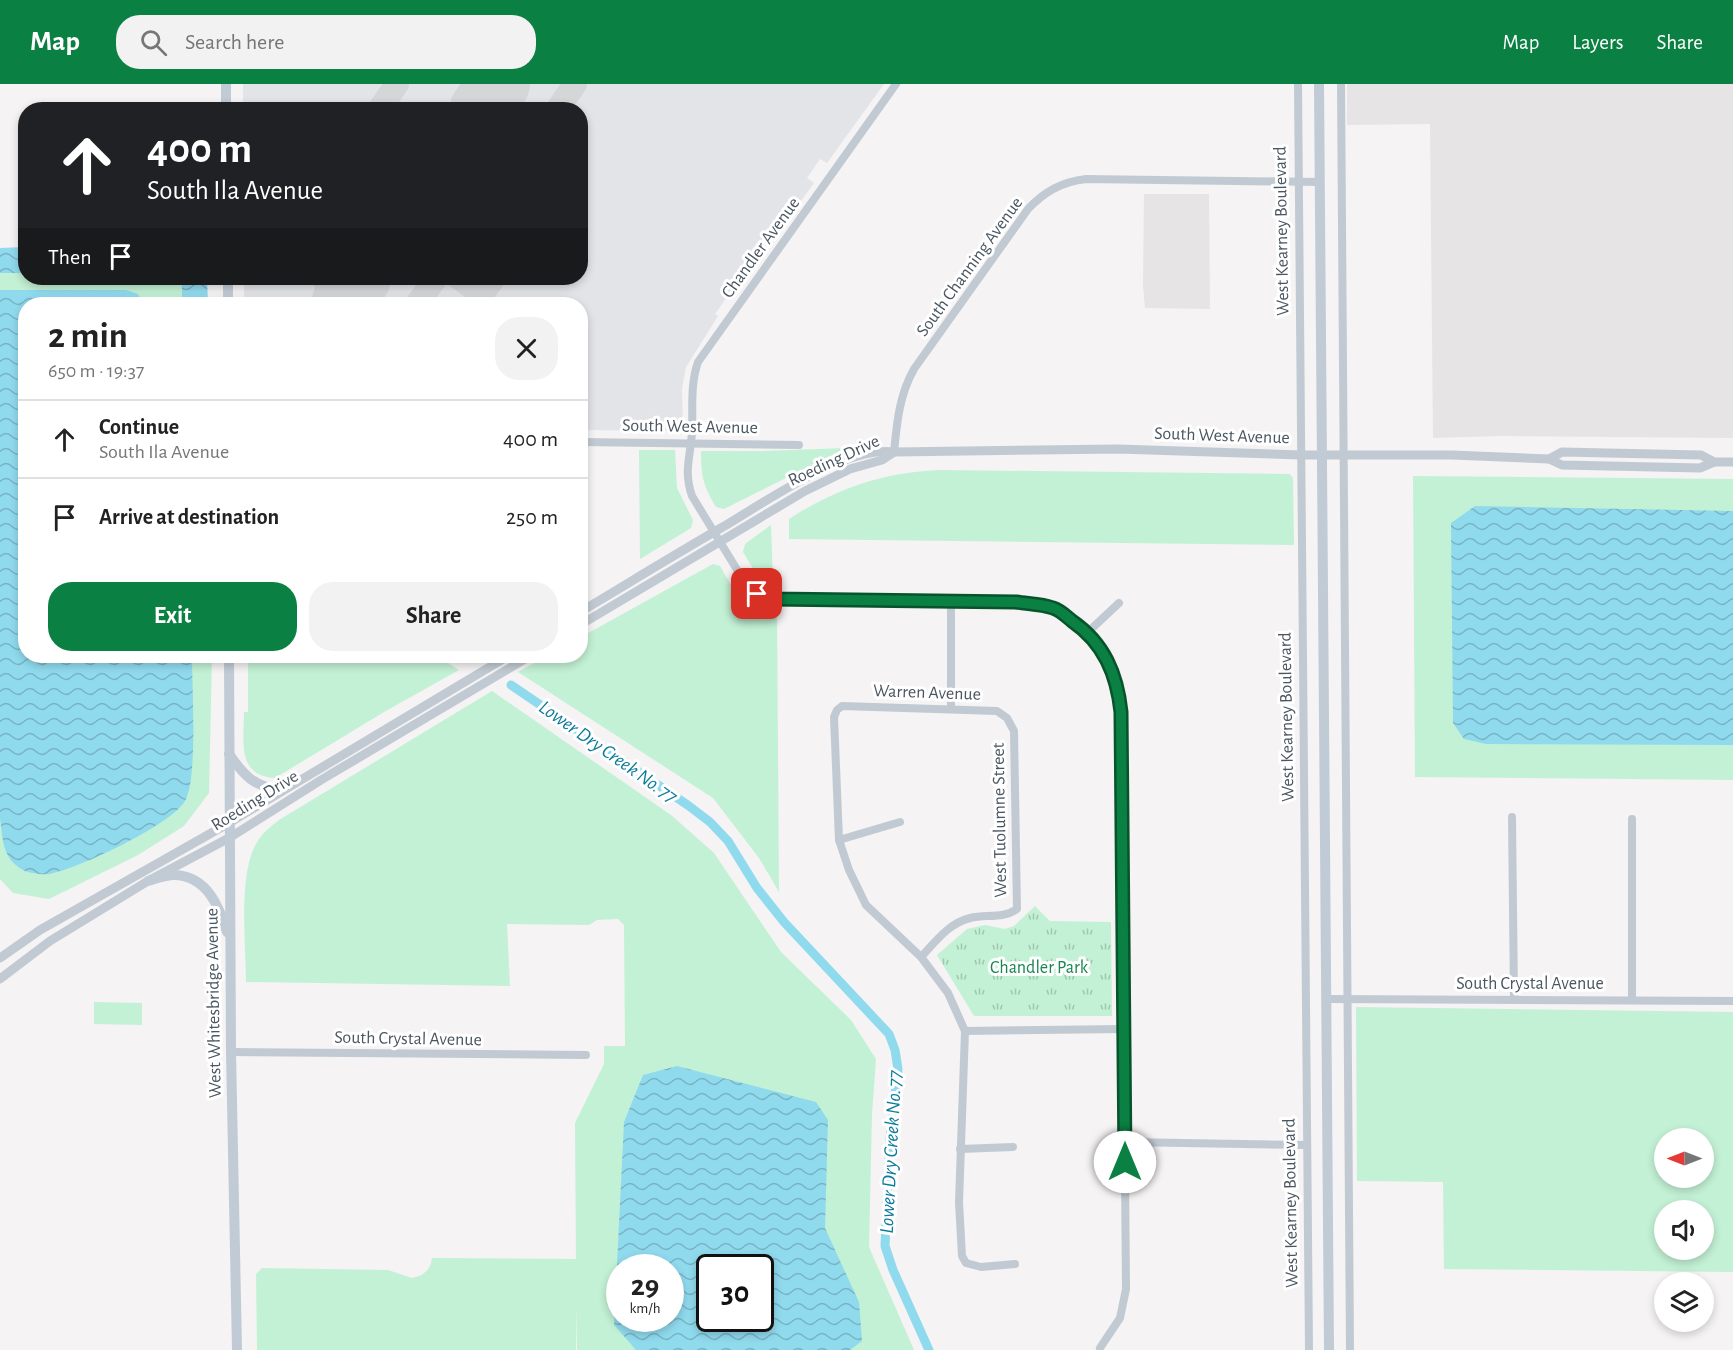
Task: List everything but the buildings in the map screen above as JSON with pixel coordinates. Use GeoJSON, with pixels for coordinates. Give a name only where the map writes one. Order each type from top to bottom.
{"type":"FeatureCollection","features":[{"type":"Feature","properties":{"kind":"main road"},"geometry":{"type":"LineString","coordinates":[[226,84],[226,102]]}},
{"type":"Feature","properties":{"kind":"main road","name":"West Kearney Boulevard"},"geometry":{"type":"LineString","coordinates":[[1319,84],[1329,1350]]}},
{"type":"Feature","properties":{"kind":"main road","name":"West Whitesbridge Avenue"},"geometry":{"type":"LineString","coordinates":[[229,663],[231,1052],[237,1350]]}},
{"type":"Feature","properties":{"kind":"main road"},"geometry":{"type":"LineString","coordinates":[[229,754],[249,779],[264,788],[281,791]]}},
{"type":"Feature","properties":{"kind":"main road"},"geometry":{"type":"LineString","coordinates":[[148,881],[174,874],[193,879],[207,890],[217,904],[230,941]]}},
{"type":"Feature","properties":{"kind":"street","name":"Chandler Avenue"},"geometry":{"type":"LineString","coordinates":[[896,84],[702,355],[693,381],[692,434],[687,458],[689,486],[692,496],[737,572],[747,586],[757,594],[772,599],[951,602]]}},
{"type":"Feature","properties":{"kind":"street","name":"West Kearney Boulevard"},"geometry":{"type":"LineString","coordinates":[[1298,84],[1309,1350]]}},
{"type":"Feature","properties":{"kind":"street"},"geometry":{"type":"LineString","coordinates":[[1341,84],[1350,1350]]}},
{"type":"Feature","properties":{"kind":"street","name":"South Channing Avenue"},"geometry":{"type":"LineString","coordinates":[[894,452],[898,411],[907,381],[914,369],[1028,209],[1047,192],[1060,184],[1086,179],[1320,182]]}},
{"type":"Feature","properties":{"kind":"street","name":"South West Avenue"},"geometry":{"type":"LineString","coordinates":[[588,442],[799,445]]}},
{"type":"Feature","properties":{"kind":"street","name":"South West Avenue"},"geometry":{"type":"LineString","coordinates":[[894,452],[1118,449],[1549,459],[1562,465],[1700,468],[1714,462],[1733,462]]}},
{"type":"Feature","properties":{"kind":"street","name":"Roeding Drive"},"geometry":{"type":"LineString","coordinates":[[588,607],[824,470],[860,455],[881,450],[894,452]]}},
{"type":"Feature","properties":{"kind":"street","name":"Roeding Drive"},"geometry":{"type":"LineString","coordinates":[[588,620],[829,478],[882,460],[894,452]]}},
{"type":"Feature","properties":{"kind":"street"},"geometry":{"type":"LineString","coordinates":[[951,708],[951,602],[1016,602],[1055,608],[1088,632],[1113,670],[1119,690],[1125,1029],[1125,1297],[1120,1318],[1100,1349]]}},
{"type":"Feature","properties":{"kind":"street"},"geometry":{"type":"LineString","coordinates":[[1088,632],[1119,603]]}},
{"type":"Feature","properties":{"kind":"street","name":"Roeding Drive"},"geometry":{"type":"LineString","coordinates":[[0,958],[40,930],[229,823],[496,663]]}},
{"type":"Feature","properties":{"kind":"street","name":"Roeding Drive"},"geometry":{"type":"LineString","coordinates":[[0,979],[50,941],[148,881],[229,838],[321,780],[518,663]]}},
{"type":"Feature","properties":{"kind":"street","name":"Warren Avenue"},"geometry":{"type":"LineString","coordinates":[[839,840],[834,717],[842,706],[997,711],[1007,718],[1014,731]]}},
{"type":"Feature","properties":{"kind":"street","name":"West Tuolumne Street"},"geometry":{"type":"LineString","coordinates":[[921,957],[944,932],[955,924],[968,918],[1009,915],[1017,909],[1014,731]]}},
{"type":"Feature","properties":{"kind":"street"},"geometry":{"type":"LineString","coordinates":[[1512,817],[1514,998]]}},
{"type":"Feature","properties":{"kind":"street"},"geometry":{"type":"LineString","coordinates":[[1632,819],[1632,1000]]}},
{"type":"Feature","properties":{"kind":"street"},"geometry":{"type":"LineString","coordinates":[[900,822],[839,840],[849,870],[866,905],[921,957],[948,993],[965,1031],[959,1202],[962,1256],[966,1263],[981,1267],[1016,1264]]}},
{"type":"Feature","properties":{"kind":"street","name":"South Crystal Avenue"},"geometry":{"type":"LineString","coordinates":[[1327,999],[1514,998],[1733,1001]]}},
{"type":"Feature","properties":{"kind":"street"},"geometry":{"type":"LineString","coordinates":[[965,1031],[1125,1029]]}},
{"type":"Feature","properties":{"kind":"street","name":"South Crystal Avenue"},"geometry":{"type":"LineString","coordinates":[[231,1052],[585,1055]]}},
{"type":"Feature","properties":{"kind":"street"},"geometry":{"type":"LineString","coordinates":[[1125,1142],[1307,1144]]}},
{"type":"Feature","properties":{"kind":"street"},"geometry":{"type":"LineString","coordinates":[[960,1149],[1013,1147]]}},
{"type":"Feature","properties":{"kind":"shaded area"},"geometry":{"type":"Polygon","coordinates":[[[243,84],[884,84],[827,163],[820,159],[807,178],[814,183],[782,227],[778,225],[715,314],[718,316],[686,367],[682,389],[683,431],[588,430],[588,297],[244,297],[244,285],[588,285],[588,102],[243,102],[243,84]]]}},
{"type":"Feature","properties":{"kind":"shaded area"},"geometry":{"type":"Polygon","coordinates":[[[1347,84],[1733,84],[1733,438],[1501,436],[1433,438],[1430,124],[1347,125],[1347,84]]]}},
{"type":"Feature","properties":{"kind":"shaded area"},"geometry":{"type":"Polygon","coordinates":[[[1144,194],[1209,194],[1210,309],[1145,308],[1143,286],[1144,194]]]}},
{"type":"Feature","properties":{"kind":"green space"},"geometry":{"type":"Polygon","coordinates":[[[0,273],[18,273],[18,285],[182,285],[182,297],[18,297],[18,663],[212,663],[209,793],[184,826],[138,855],[49,899],[13,893],[0,879],[0,273]]]}},
{"type":"Feature","properties":{"kind":"green space"},"geometry":{"type":"Polygon","coordinates":[[[846,448],[724,509],[716,507],[708,493],[702,474],[701,451],[846,448]]]}},
{"type":"Feature","properties":{"kind":"green space"},"geometry":{"type":"Polygon","coordinates":[[[639,450],[675,450],[677,488],[693,520],[691,528],[640,559],[639,450]]]}},
{"type":"Feature","properties":{"kind":"green space"},"geometry":{"type":"Polygon","coordinates":[[[941,470],[1290,474],[1293,478],[1294,545],[789,539],[789,519],[843,490],[900,474],[941,470]]]}},
{"type":"Feature","properties":{"kind":"green space"},"geometry":{"type":"Polygon","coordinates":[[[1413,476],[1733,479],[1733,780],[1415,777],[1413,476]]]}},
{"type":"Feature","properties":{"kind":"green space"},"geometry":{"type":"Polygon","coordinates":[[[771,525],[773,583],[760,580],[743,552],[745,544],[771,525]]]}},
{"type":"Feature","properties":{"kind":"green space"},"geometry":{"type":"Polygon","coordinates":[[[713,564],[720,566],[736,593],[747,603],[777,609],[779,892],[759,858],[713,798],[518,672],[534,663],[588,663],[588,633],[713,564]]]}},
{"type":"Feature","properties":{"kind":"green space"},"geometry":{"type":"Polygon","coordinates":[[[248,663],[448,663],[459,670],[275,778],[262,776],[248,764],[244,745],[244,712],[248,712],[248,663]]]}},
{"type":"Feature","properties":{"kind":"green space"},"geometry":{"type":"Polygon","coordinates":[[[492,691],[671,815],[714,853],[781,952],[851,1020],[876,1059],[872,1114],[869,1247],[914,1350],[577,1350],[576,1305],[576,1350],[257,1350],[256,1274],[262,1268],[388,1270],[412,1278],[426,1271],[432,1258],[576,1259],[575,1123],[604,1064],[604,1046],[625,1046],[624,925],[618,919],[597,920],[589,925],[507,924],[510,986],[246,982],[244,911],[247,874],[250,858],[258,840],[279,820],[492,691]]]}},
{"type":"Feature","properties":{"kind":"green space","name":"Chandler Park"},"geometry":{"type":"Polygon","coordinates":[[[1035,906],[1050,921],[1111,922],[1112,1016],[974,1016],[937,955],[967,929],[985,925],[1005,929],[1014,926],[1035,906]]]}},
{"type":"Feature","properties":{"kind":"green space"},"geometry":{"type":"Polygon","coordinates":[[[94,1002],[142,1003],[142,1025],[94,1024],[94,1002]]]}},
{"type":"Feature","properties":{"kind":"green space"},"geometry":{"type":"Polygon","coordinates":[[[1356,1007],[1733,1012],[1733,1272],[1444,1269],[1443,1182],[1357,1181],[1356,1007]]]}},
{"type":"Feature","properties":{"kind":"water"},"geometry":{"type":"Polygon","coordinates":[[[18,247],[18,273],[0,273],[0,248],[18,247]]]}},
{"type":"Feature","properties":{"kind":"water"},"geometry":{"type":"Polygon","coordinates":[[[182,285],[207,285],[208,297],[182,297],[182,285]]]}},
{"type":"Feature","properties":{"kind":"water"},"geometry":{"type":"Polygon","coordinates":[[[0,290],[126,290],[138,294],[140,297],[18,297],[18,663],[192,663],[193,753],[189,790],[185,801],[176,811],[123,845],[81,864],[46,874],[25,871],[11,860],[3,841],[0,818],[0,290]]]}},
{"type":"Feature","properties":{"kind":"water"},"geometry":{"type":"Polygon","coordinates":[[[1475,506],[1733,511],[1733,745],[1486,744],[1464,739],[1453,723],[1451,523],[1475,506]]]}},
{"type":"Feature","properties":{"kind":"water"},"geometry":{"type":"Polygon","coordinates":[[[677,1066],[816,1102],[828,1120],[825,1228],[859,1302],[862,1341],[850,1350],[636,1350],[620,1332],[684,1332],[684,1254],[617,1254],[624,1122],[643,1075],[677,1066]]]}},
{"type":"Feature","properties":{"kind":"waterway","name":"Lower Dry Creek No. 77"},"geometry":{"type":"LineString","coordinates":[[511,685],[710,822],[728,841],[757,888],[784,922],[889,1034],[895,1050],[898,1069],[890,1137],[885,1246],[893,1270],[929,1350]]}},
{"type":"Feature","properties":{"kind":"taxiway"},"geometry":{"type":"LineString","coordinates":[[385,102],[397,84]]}},
{"type":"Feature","properties":{"kind":"taxiway"},"geometry":{"type":"LineString","coordinates":[[563,102],[575,84]]}},
{"type":"Feature","properties":{"kind":"taxiway"},"geometry":{"type":"LineString","coordinates":[[336,285],[340,287],[350,285]]}},
{"type":"Feature","properties":{"kind":"taxiway"},"geometry":{"type":"LineString","coordinates":[[360,285],[361,297]]}},
{"type":"Feature","properties":{"kind":"taxiway"},"geometry":{"type":"LineString","coordinates":[[422,297],[431,285]]}},
{"type":"Feature","properties":{"kind":"taxiway"},"geometry":{"type":"LineString","coordinates":[[469,285],[482,294],[489,285]]}},
{"type":"Feature","properties":{"kind":"runway"},"geometry":{"type":"LineString","coordinates":[[486,102],[499,84]]}},
{"type":"Feature","properties":{"kind":"runway"},"geometry":{"type":"LineString","coordinates":[[346,297],[355,285]]}},
{"type":"Feature","properties":{"kind":"route"},"geometry":{"type":"LineString","coordinates":[[757,594],[772,599],[1016,602],[1055,608],[1088,632],[1101,650],[1113,670],[1119,690],[1121,712],[1125,1162]]}}]}
